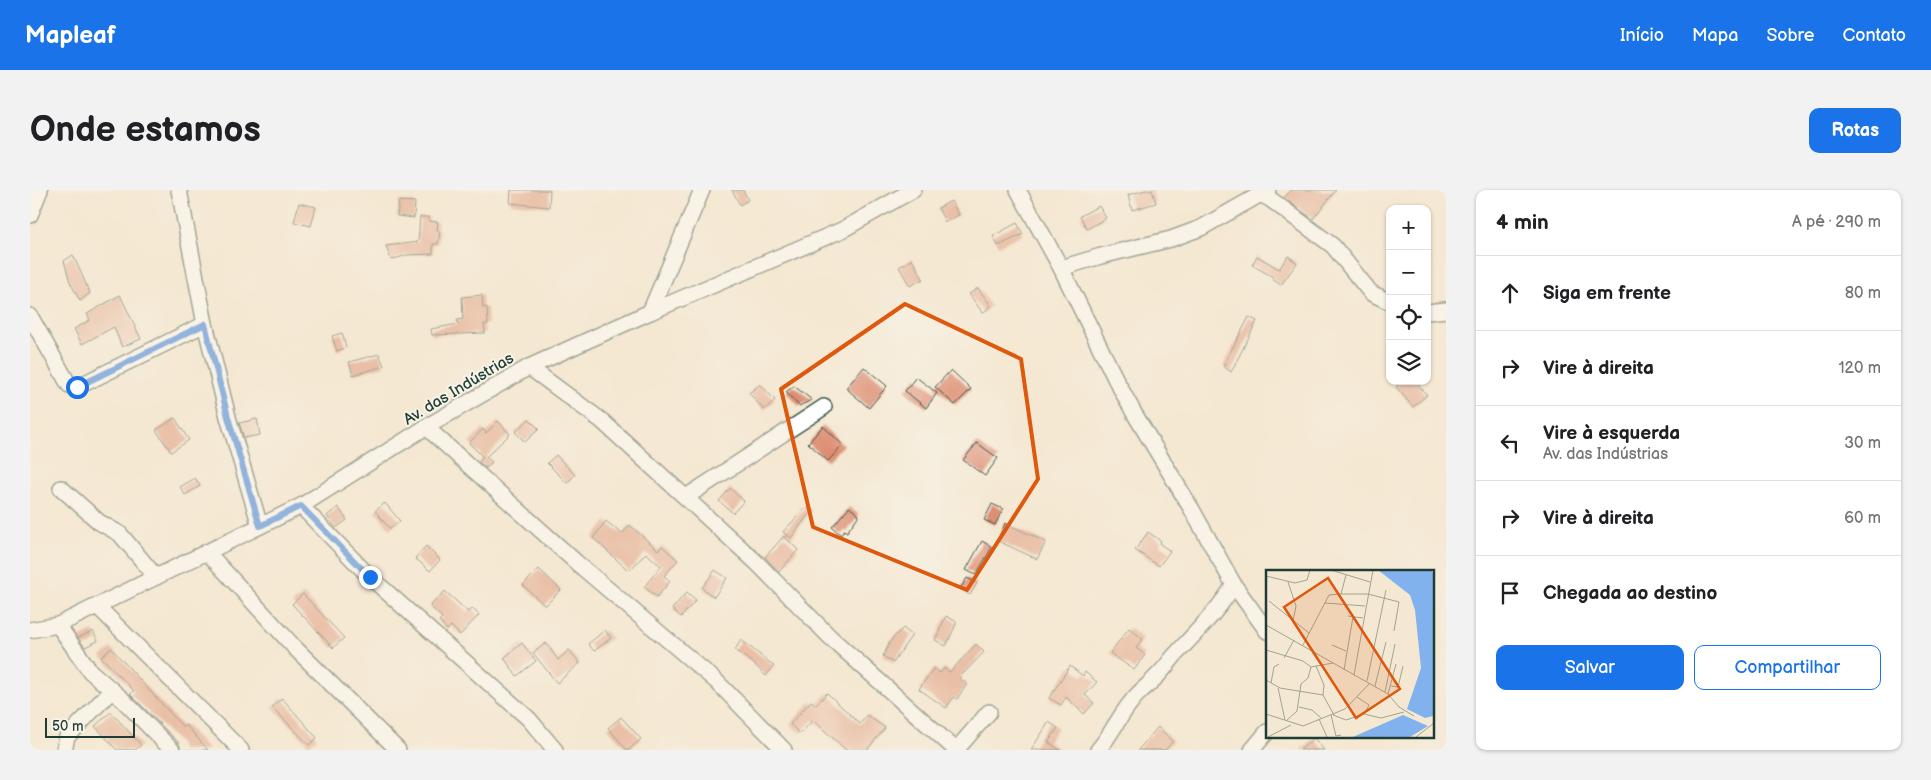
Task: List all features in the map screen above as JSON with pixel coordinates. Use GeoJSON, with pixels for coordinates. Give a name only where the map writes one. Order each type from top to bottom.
{"type":"FeatureCollection","features":[{"type":"Feature","properties":{"kind":"street"},"geometry":{"type":"LineString","coordinates":[[30,213],[40,190]]}},
{"type":"Feature","properties":{"kind":"street"},"geometry":{"type":"LineString","coordinates":[[179,190],[205,324],[228,417],[260,526]]}},
{"type":"Feature","properties":{"kind":"street"},"geometry":{"type":"LineString","coordinates":[[650,312],[702,190]]}},
{"type":"Feature","properties":{"kind":"street","name":"Av. das Indústrias"},"geometry":{"type":"LineString","coordinates":[[30,630],[58,625],[301,506],[426,427],[529,367],[650,312],[842,230],[913,190]]}},
{"type":"Feature","properties":{"kind":"street"},"geometry":{"type":"LineString","coordinates":[[1018,190],[1061,268],[1116,380],[1234,585],[1266,630]]}},
{"type":"Feature","properties":{"kind":"street"},"geometry":{"type":"LineString","coordinates":[[1061,268],[1171,239],[1201,228],[1265,192],[1270,198],[1332,246],[1370,292],[1386,300]]}},
{"type":"Feature","properties":{"kind":"street"},"geometry":{"type":"LineString","coordinates":[[1431,312],[1446,310]]}},
{"type":"Feature","properties":{"kind":"street"},"geometry":{"type":"LineString","coordinates":[[30,316],[69,385],[77,387],[205,324]]}},
{"type":"Feature","properties":{"kind":"street"},"geometry":{"type":"LineString","coordinates":[[529,367],[602,422],[686,497],[756,562],[831,638],[956,750],[989,712]]}},
{"type":"Feature","properties":{"kind":"street"},"geometry":{"type":"LineString","coordinates":[[686,497],[824,407]]}},
{"type":"Feature","properties":{"kind":"street"},"geometry":{"type":"LineString","coordinates":[[426,427],[577,562],[716,680],[768,736],[784,750]]}},
{"type":"Feature","properties":{"kind":"street"},"geometry":{"type":"LineString","coordinates":[[61,488],[99,522],[120,534],[156,577]]}},
{"type":"Feature","properties":{"kind":"street"},"geometry":{"type":"LineString","coordinates":[[301,506],[370,577],[529,719],[555,750]]}},
{"type":"Feature","properties":{"kind":"street"},"geometry":{"type":"LineString","coordinates":[[207,552],[295,648],[398,750]]}},
{"type":"Feature","properties":{"kind":"street"},"geometry":{"type":"LineString","coordinates":[[1098,750],[1106,741],[1128,706],[1160,674],[1174,656],[1220,607],[1234,585]]}},
{"type":"Feature","properties":{"kind":"street"},"geometry":{"type":"LineString","coordinates":[[97,606],[241,750]]}},
{"type":"Feature","properties":{"kind":"street"},"geometry":{"type":"LineString","coordinates":[[58,625],[90,671],[112,690],[172,750]]}},
{"type":"Feature","properties":{"kind":"street"},"geometry":{"type":"LineString","coordinates":[[64,750],[67,737],[112,690]]}},
{"type":"Feature","properties":{"kind":"street"},"geometry":{"type":"LineString","coordinates":[[1252,750],[1266,733]]}},
{"type":"Feature","properties":{"kind":"highlighted area"},"geometry":{"type":"Polygon","coordinates":[[[905,304],[1021,359],[1038,479],[967,590],[813,527],[781,389],[905,304]]]}},
{"type":"Feature","properties":{"kind":"building"},"geometry":{"type":"Polygon","coordinates":[[[511,190],[550,190],[549,207],[510,203],[511,190]]]}},
{"type":"Feature","properties":{"kind":"building"},"geometry":{"type":"Polygon","coordinates":[[[732,190],[743,190],[748,200],[740,205],[732,190]]]}},
{"type":"Feature","properties":{"kind":"building"},"geometry":{"type":"Polygon","coordinates":[[[1152,190],[1156,203],[1132,210],[1128,195],[1152,190]]]}},
{"type":"Feature","properties":{"kind":"building"},"geometry":{"type":"Polygon","coordinates":[[[1291,190],[1336,190],[1313,219],[1284,198],[1291,190]]]}},
{"type":"Feature","properties":{"kind":"building"},"geometry":{"type":"Polygon","coordinates":[[[399,201],[415,202],[414,218],[397,216],[399,201]]]}},
{"type":"Feature","properties":{"kind":"building"},"geometry":{"type":"Polygon","coordinates":[[[951,201],[959,215],[945,222],[938,208],[951,201]]]}},
{"type":"Feature","properties":{"kind":"building"},"geometry":{"type":"Polygon","coordinates":[[[299,203],[316,207],[311,226],[294,222],[299,203]]]}},
{"type":"Feature","properties":{"kind":"building"},"geometry":{"type":"Polygon","coordinates":[[[1099,206],[1106,218],[1087,229],[1080,216],[1099,206]]]}},
{"type":"Feature","properties":{"kind":"building"},"geometry":{"type":"Polygon","coordinates":[[[420,217],[429,217],[429,221],[438,222],[437,230],[440,231],[438,244],[433,244],[433,254],[407,255],[391,260],[386,246],[418,242],[420,217]]]}},
{"type":"Feature","properties":{"kind":"building"},"geometry":{"type":"Polygon","coordinates":[[[1017,223],[1023,234],[998,246],[993,236],[1017,223]]]}},
{"type":"Feature","properties":{"kind":"building"},"geometry":{"type":"Polygon","coordinates":[[[73,255],[90,293],[80,301],[70,282],[64,261],[73,255]]]}},
{"type":"Feature","properties":{"kind":"building"},"geometry":{"type":"Polygon","coordinates":[[[1257,256],[1279,269],[1288,256],[1297,263],[1281,285],[1272,279],[1273,277],[1252,265],[1257,256]]]}},
{"type":"Feature","properties":{"kind":"building"},"geometry":{"type":"Polygon","coordinates":[[[912,259],[923,279],[910,286],[899,267],[912,259]]]}},
{"type":"Feature","properties":{"kind":"building"},"geometry":{"type":"Polygon","coordinates":[[[978,288],[991,306],[983,313],[969,294],[978,288]]]}},
{"type":"Feature","properties":{"kind":"building"},"geometry":{"type":"Polygon","coordinates":[[[120,295],[141,339],[122,347],[114,327],[82,344],[74,329],[90,320],[87,314],[120,295]]]}},
{"type":"Feature","properties":{"kind":"building"},"geometry":{"type":"Polygon","coordinates":[[[482,295],[483,308],[487,307],[488,324],[484,324],[485,333],[432,335],[431,329],[458,324],[457,320],[463,319],[462,297],[482,295]]]}},
{"type":"Feature","properties":{"kind":"building"},"geometry":{"type":"Polygon","coordinates":[[[1249,317],[1257,321],[1231,372],[1223,366],[1249,317]]]}},
{"type":"Feature","properties":{"kind":"building"},"geometry":{"type":"Polygon","coordinates":[[[342,333],[346,347],[337,351],[332,336],[342,333]]]}},
{"type":"Feature","properties":{"kind":"building"},"geometry":{"type":"Polygon","coordinates":[[[379,354],[384,366],[353,375],[349,362],[379,354]]]}},
{"type":"Feature","properties":{"kind":"building"},"geometry":{"type":"Polygon","coordinates":[[[864,367],[887,386],[869,408],[846,388],[864,367]]]}},
{"type":"Feature","properties":{"kind":"building"},"geometry":{"type":"Polygon","coordinates":[[[951,370],[971,389],[955,405],[935,387],[951,370]]]}},
{"type":"Feature","properties":{"kind":"building"},"geometry":{"type":"Polygon","coordinates":[[[916,377],[937,393],[926,408],[905,391],[916,377]]]}},
{"type":"Feature","properties":{"kind":"building"},"geometry":{"type":"Polygon","coordinates":[[[760,384],[775,400],[764,410],[749,393],[760,384]]]}},
{"type":"Feature","properties":{"kind":"building"},"geometry":{"type":"Polygon","coordinates":[[[1398,385],[1418,385],[1427,395],[1413,407],[1396,387],[1398,385]]]}},
{"type":"Feature","properties":{"kind":"building"},"geometry":{"type":"Polygon","coordinates":[[[794,386],[812,400],[799,406],[786,392],[794,386]]]}},
{"type":"Feature","properties":{"kind":"building"},"geometry":{"type":"Polygon","coordinates":[[[175,418],[189,440],[171,452],[156,430],[175,418]]]}},
{"type":"Feature","properties":{"kind":"building"},"geometry":{"type":"Polygon","coordinates":[[[257,419],[260,435],[244,438],[239,423],[257,419]]]}},
{"type":"Feature","properties":{"kind":"building"},"geometry":{"type":"Polygon","coordinates":[[[529,419],[539,429],[525,442],[515,432],[529,419]]]}},
{"type":"Feature","properties":{"kind":"building"},"geometry":{"type":"Polygon","coordinates":[[[498,421],[510,434],[486,457],[492,462],[486,468],[479,462],[483,457],[469,443],[483,429],[486,433],[498,421]]]}},
{"type":"Feature","properties":{"kind":"building"},"geometry":{"type":"Polygon","coordinates":[[[823,426],[843,445],[828,461],[808,443],[823,426]]]}},
{"type":"Feature","properties":{"kind":"building"},"geometry":{"type":"Polygon","coordinates":[[[977,443],[998,458],[985,476],[963,460],[977,443]]]}},
{"type":"Feature","properties":{"kind":"building"},"geometry":{"type":"Polygon","coordinates":[[[556,455],[575,475],[567,483],[547,463],[556,455]]]}},
{"type":"Feature","properties":{"kind":"building"},"geometry":{"type":"Polygon","coordinates":[[[195,478],[200,486],[185,495],[180,487],[195,478]]]}},
{"type":"Feature","properties":{"kind":"building"},"geometry":{"type":"Polygon","coordinates":[[[730,488],[744,501],[733,513],[719,501],[730,488]]]}},
{"type":"Feature","properties":{"kind":"building"},"geometry":{"type":"Polygon","coordinates":[[[385,503],[400,521],[390,529],[375,511],[385,503]]]}},
{"type":"Feature","properties":{"kind":"building"},"geometry":{"type":"Polygon","coordinates":[[[992,504],[1003,509],[995,525],[984,520],[992,504]]]}},
{"type":"Feature","properties":{"kind":"building"},"geometry":{"type":"Polygon","coordinates":[[[338,507],[347,520],[336,528],[327,516],[338,507]]]}},
{"type":"Feature","properties":{"kind":"building"},"geometry":{"type":"Polygon","coordinates":[[[806,507],[811,511],[791,538],[783,532],[806,507]]]}},
{"type":"Feature","properties":{"kind":"building"},"geometry":{"type":"Polygon","coordinates":[[[849,507],[859,515],[847,532],[844,530],[841,535],[832,527],[849,507]]]}},
{"type":"Feature","properties":{"kind":"building"},"geometry":{"type":"Polygon","coordinates":[[[606,521],[622,534],[630,525],[658,550],[662,546],[678,560],[664,576],[670,581],[657,597],[644,587],[661,566],[646,553],[629,571],[593,538],[606,521]]]}},
{"type":"Feature","properties":{"kind":"building"},"geometry":{"type":"Polygon","coordinates":[[[1005,523],[1046,542],[1037,559],[998,541],[1005,523]]]}},
{"type":"Feature","properties":{"kind":"building"},"geometry":{"type":"Polygon","coordinates":[[[1148,532],[1161,541],[1160,544],[1170,551],[1159,566],[1135,550],[1148,532]]]}},
{"type":"Feature","properties":{"kind":"building"},"geometry":{"type":"Polygon","coordinates":[[[784,536],[798,550],[779,572],[765,557],[784,536]]]}},
{"type":"Feature","properties":{"kind":"building"},"geometry":{"type":"Polygon","coordinates":[[[982,541],[992,547],[976,575],[966,570],[982,541]]]}},
{"type":"Feature","properties":{"kind":"building"},"geometry":{"type":"Polygon","coordinates":[[[426,546],[440,560],[430,571],[415,558],[426,546]]]}},
{"type":"Feature","properties":{"kind":"building"},"geometry":{"type":"Polygon","coordinates":[[[539,569],[561,590],[545,606],[523,585],[539,569]]]}},
{"type":"Feature","properties":{"kind":"building"},"geometry":{"type":"Polygon","coordinates":[[[715,570],[727,578],[714,597],[702,588],[715,570]]]}},
{"type":"Feature","properties":{"kind":"building"},"geometry":{"type":"Polygon","coordinates":[[[967,578],[977,583],[970,595],[960,589],[967,578]]]}},
{"type":"Feature","properties":{"kind":"building"},"geometry":{"type":"Polygon","coordinates":[[[445,591],[468,612],[472,608],[479,615],[460,635],[451,626],[447,630],[439,621],[442,618],[430,606],[445,591]]]}},
{"type":"Feature","properties":{"kind":"building"},"geometry":{"type":"Polygon","coordinates":[[[687,592],[696,600],[681,617],[672,609],[687,592]]]}},
{"type":"Feature","properties":{"kind":"building"},"geometry":{"type":"Polygon","coordinates":[[[303,594],[344,638],[333,648],[292,604],[303,594]]]}},
{"type":"Feature","properties":{"kind":"building"},"geometry":{"type":"Polygon","coordinates":[[[946,616],[957,622],[946,646],[935,640],[946,616]]]}},
{"type":"Feature","properties":{"kind":"building"},"geometry":{"type":"Polygon","coordinates":[[[903,628],[912,635],[893,663],[883,656],[891,640],[903,628]]]}},
{"type":"Feature","properties":{"kind":"building"},"geometry":{"type":"Polygon","coordinates":[[[1129,628],[1143,639],[1136,648],[1145,655],[1134,670],[1110,653],[1129,628]]]}},
{"type":"Feature","properties":{"kind":"building"},"geometry":{"type":"Polygon","coordinates":[[[605,630],[611,638],[594,651],[588,644],[605,630]]]}},
{"type":"Feature","properties":{"kind":"building"},"geometry":{"type":"Polygon","coordinates":[[[93,631],[98,641],[85,647],[78,638],[93,631]]]}},
{"type":"Feature","properties":{"kind":"building"},"geometry":{"type":"Polygon","coordinates":[[[741,640],[774,666],[766,676],[753,663],[735,650],[741,640]]]}},
{"type":"Feature","properties":{"kind":"building"},"geometry":{"type":"Polygon","coordinates":[[[522,643],[536,661],[517,676],[504,658],[522,643]]]}},
{"type":"Feature","properties":{"kind":"building"},"geometry":{"type":"Polygon","coordinates":[[[546,643],[558,660],[569,650],[580,663],[557,683],[533,653],[546,643]]]}},
{"type":"Feature","properties":{"kind":"building"},"geometry":{"type":"Polygon","coordinates":[[[976,644],[984,652],[959,678],[967,684],[957,699],[954,697],[946,708],[919,689],[934,668],[940,673],[944,668],[950,672],[976,644]]]}},
{"type":"Feature","properties":{"kind":"building"},"geometry":{"type":"Polygon","coordinates":[[[111,648],[183,727],[186,725],[208,750],[181,750],[179,743],[130,694],[134,691],[101,657],[111,648]]]}},
{"type":"Feature","properties":{"kind":"building"},"geometry":{"type":"Polygon","coordinates":[[[1070,666],[1083,676],[1085,672],[1097,682],[1085,695],[1094,703],[1084,714],[1066,697],[1061,705],[1049,698],[1070,666]]]}},
{"type":"Feature","properties":{"kind":"building"},"geometry":{"type":"Polygon","coordinates":[[[827,693],[860,724],[867,715],[885,728],[867,750],[846,750],[813,720],[800,734],[790,724],[811,701],[816,705],[827,693]]]}},
{"type":"Feature","properties":{"kind":"building"},"geometry":{"type":"Polygon","coordinates":[[[282,698],[317,738],[309,745],[272,707],[282,698]]]}},
{"type":"Feature","properties":{"kind":"building"},"geometry":{"type":"Polygon","coordinates":[[[111,712],[141,745],[135,750],[117,750],[95,726],[111,712]]]}},
{"type":"Feature","properties":{"kind":"building"},"geometry":{"type":"Polygon","coordinates":[[[621,717],[641,739],[629,750],[608,728],[621,717]]]}},
{"type":"Feature","properties":{"kind":"building"},"geometry":{"type":"Polygon","coordinates":[[[1049,722],[1058,728],[1048,742],[1060,750],[1031,750],[1049,722]]]}},
{"type":"Feature","properties":{"kind":"building"},"geometry":{"type":"Polygon","coordinates":[[[1158,727],[1173,741],[1165,750],[1138,750],[1158,727]]]}},
{"type":"Feature","properties":{"kind":"building"},"geometry":{"type":"Polygon","coordinates":[[[1314,738],[1324,750],[1300,750],[1314,738]]]}},
{"type":"Feature","properties":{"kind":"route"},"geometry":{"type":"LineString","coordinates":[[77,387],[205,324],[228,417],[260,526],[301,506],[370,577]]}}]}
